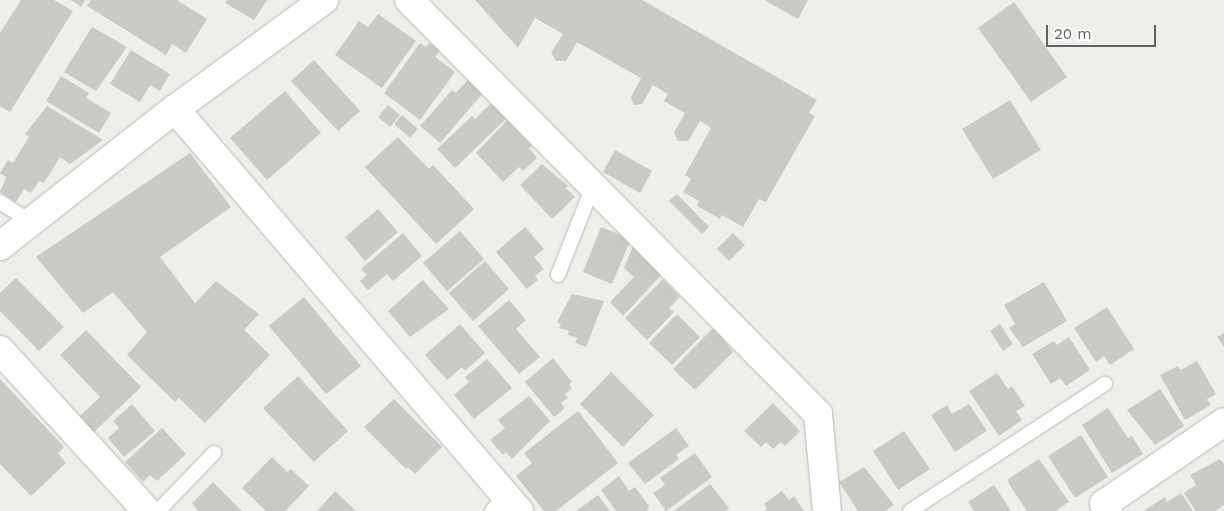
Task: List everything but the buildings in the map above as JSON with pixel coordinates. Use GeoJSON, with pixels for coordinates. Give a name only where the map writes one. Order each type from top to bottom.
{"type":"FeatureCollection","features":[{"type":"Feature","properties":{"kind":"street"},"geometry":{"type":"LineString","coordinates":[[0,246],[175,110],[324,0]]}},
{"type":"Feature","properties":{"kind":"street"},"geometry":{"type":"LineString","coordinates":[[409,0],[818,414],[827,511]]}},
{"type":"Feature","properties":{"kind":"street"},"geometry":{"type":"LineString","coordinates":[[175,110],[506,505]]}},
{"type":"Feature","properties":{"kind":"street"},"geometry":{"type":"LineString","coordinates":[[0,350],[147,511]]}},
{"type":"Feature","properties":{"kind":"street"},"geometry":{"type":"LineString","coordinates":[[1108,511],[1104,504],[1224,422]]}},
{"type":"Feature","properties":{"kind":"lane"},"geometry":{"type":"LineString","coordinates":[[558,275],[593,186]]}},
{"type":"Feature","properties":{"kind":"lane"},"geometry":{"type":"LineString","coordinates":[[0,202],[31,222]]}},
{"type":"Feature","properties":{"kind":"lane"},"geometry":{"type":"LineString","coordinates":[[910,511],[1105,384]]}},
{"type":"Feature","properties":{"kind":"lane"},"geometry":{"type":"LineString","coordinates":[[158,511],[214,453]]}}]}
